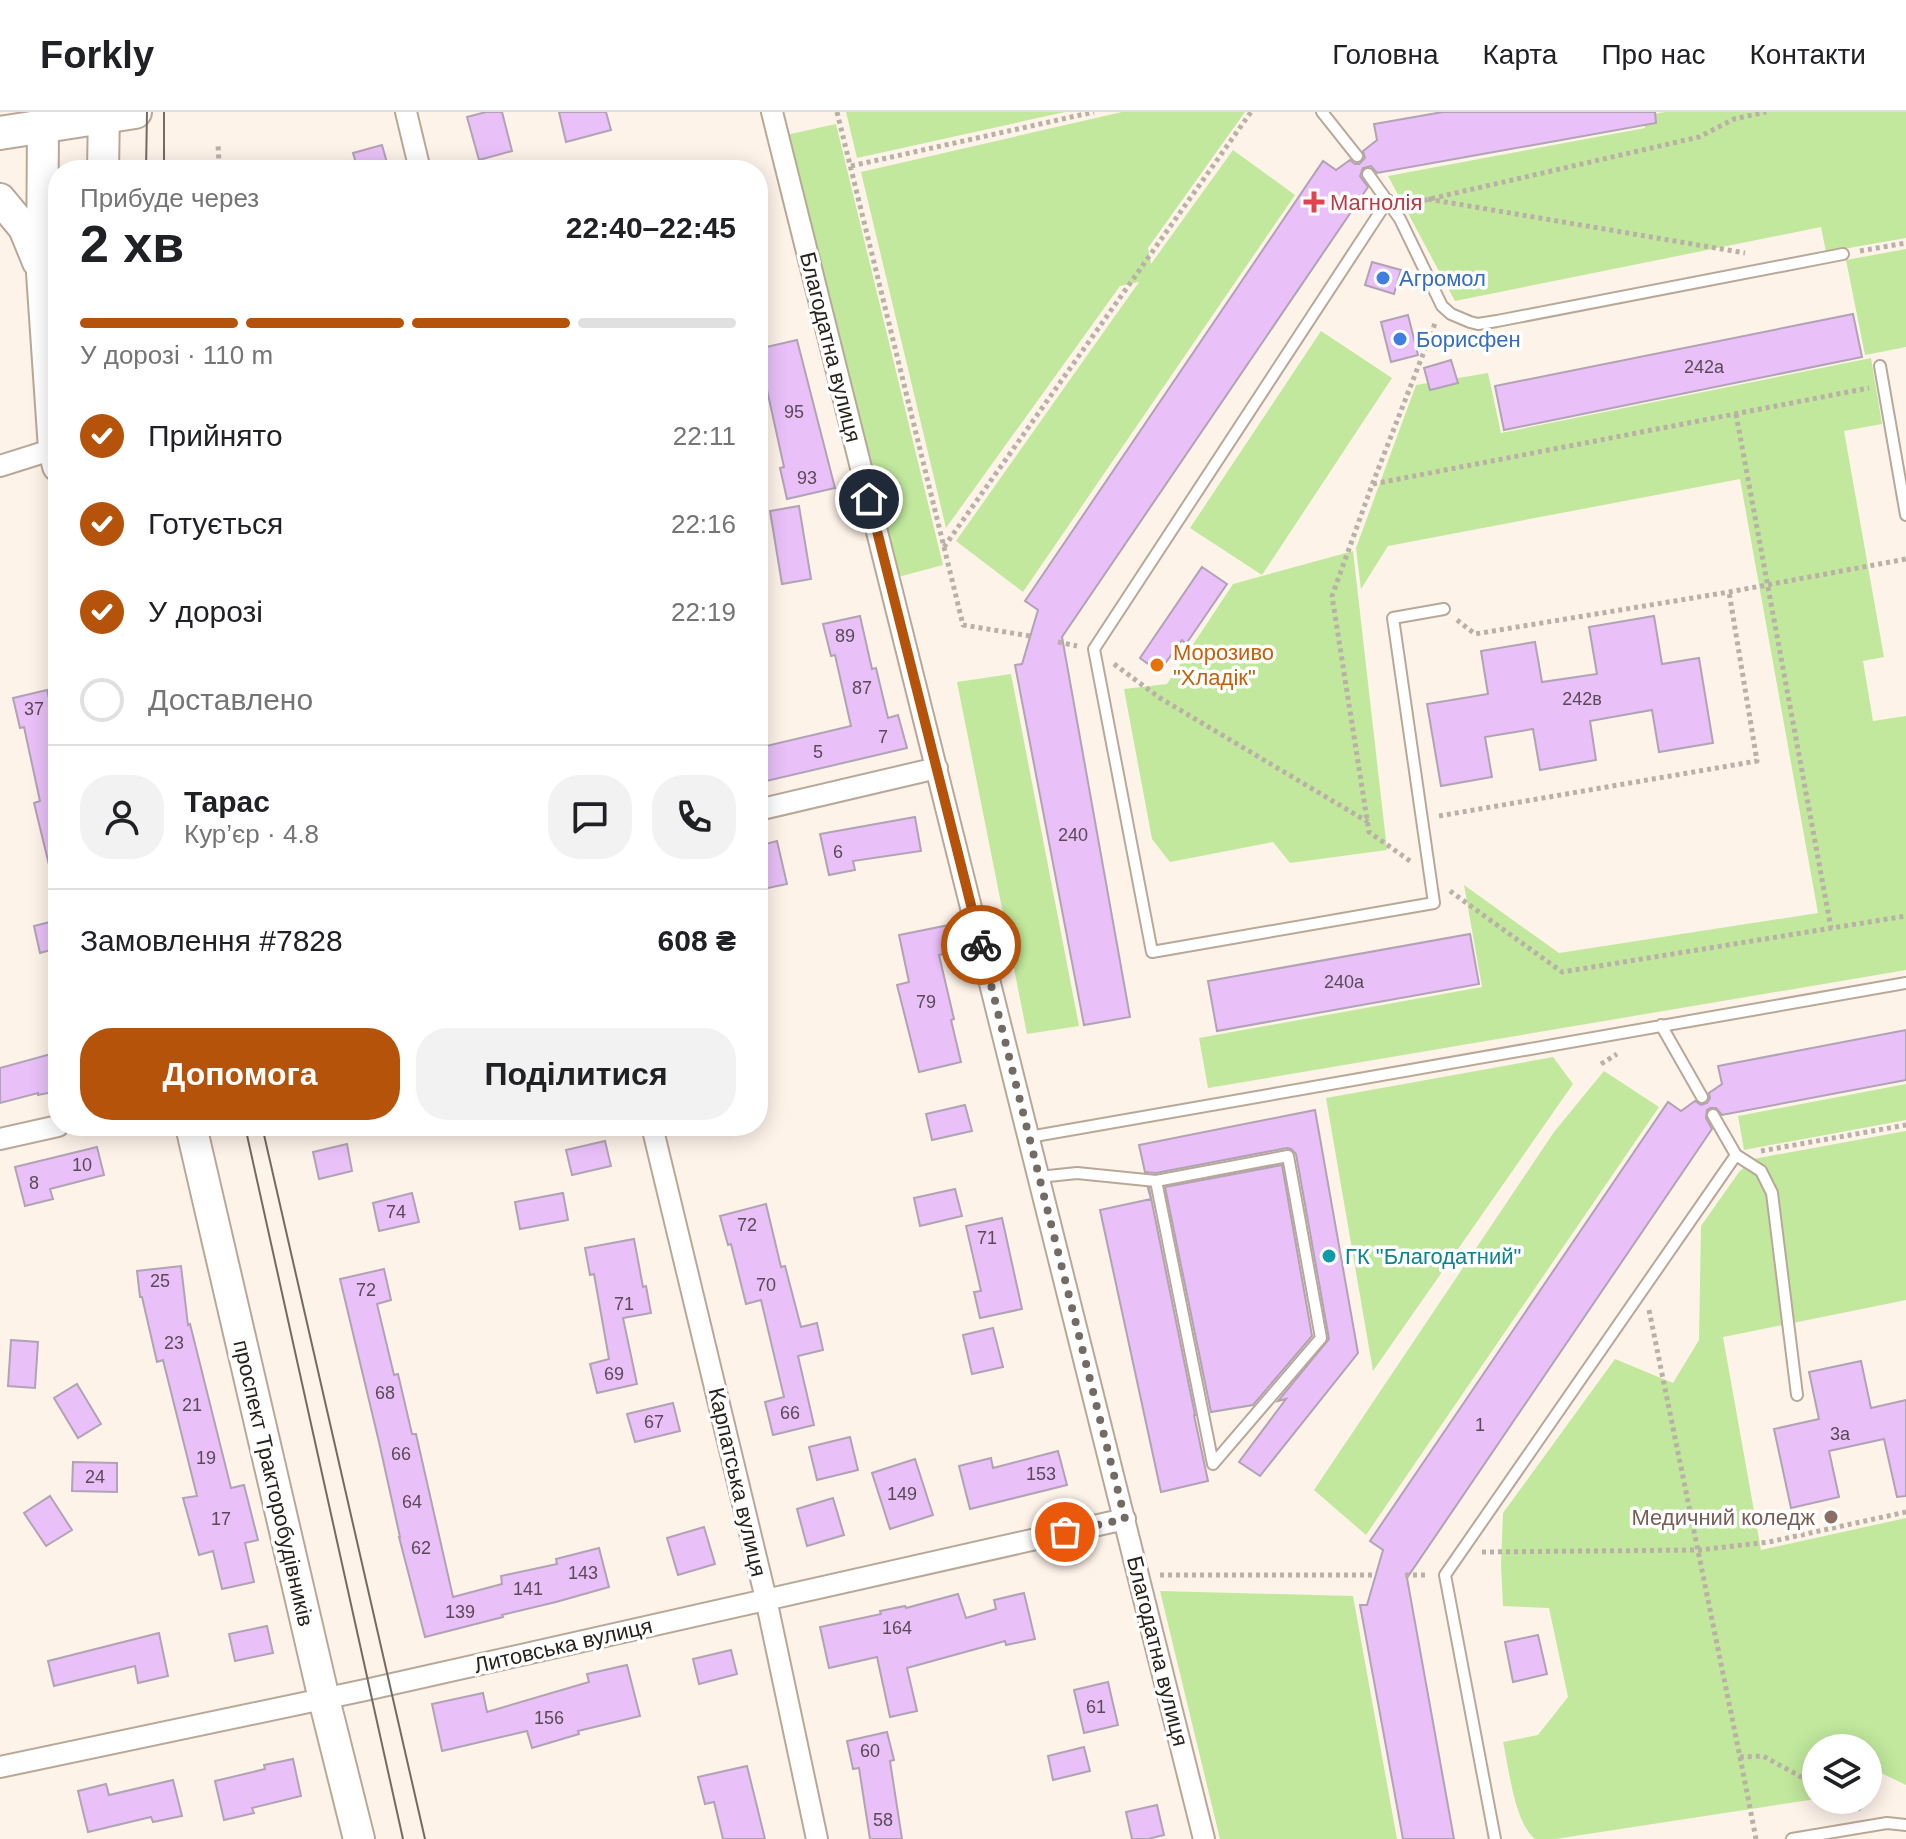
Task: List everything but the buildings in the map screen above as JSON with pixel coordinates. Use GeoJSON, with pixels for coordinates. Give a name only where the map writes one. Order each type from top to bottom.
{"type":"FeatureCollection","features":[{"type":"Feature","properties":{"kind":"main road"},"geometry":{"type":"LineString","coordinates":[[0,133],[44,119],[115,114],[105,160]]}},
{"type":"Feature","properties":{"kind":"main road"},"geometry":{"type":"LineString","coordinates":[[44,119],[42,273],[48,352]]}},
{"type":"Feature","properties":{"kind":"main road"},"geometry":{"type":"LineString","coordinates":[[0,199],[24,228],[42,273]]}},
{"type":"Feature","properties":{"kind":"main road","name":"проспект Тракторобудівників"},"geometry":{"type":"LineString","coordinates":[[193,1136],[359,1839]]}},
{"type":"Feature","properties":{"kind":"street"},"geometry":{"type":"LineString","coordinates":[[406,112],[418,160]]}},
{"type":"Feature","properties":{"kind":"street","name":"Благодатна вулиця"},"geometry":{"type":"LineString","coordinates":[[772,112],[1204,1839]]}},
{"type":"Feature","properties":{"kind":"street"},"geometry":{"type":"LineString","coordinates":[[0,466],[48,459]]}},
{"type":"Feature","properties":{"kind":"street"},"geometry":{"type":"LineString","coordinates":[[768,808],[937,768]]}},
{"type":"Feature","properties":{"kind":"street"},"geometry":{"type":"LineString","coordinates":[[0,1139],[48,1128]]}},
{"type":"Feature","properties":{"kind":"street","name":"Карпатська вулиця"},"geometry":{"type":"LineString","coordinates":[[654,1136],[766,1599],[817,1839]]}},
{"type":"Feature","properties":{"kind":"street","name":"Литовська вулиця"},"geometry":{"type":"LineString","coordinates":[[0,1767],[324,1699],[1125,1519]]}},
{"type":"Feature","properties":{"kind":"lane"},"geometry":{"type":"LineString","coordinates":[[1322,112],[1357,156]]}},
{"type":"Feature","properties":{"kind":"lane"},"geometry":{"type":"LineString","coordinates":[[1368,174],[1400,219],[1442,306],[1458,318],[1474,323],[1843,254]]}},
{"type":"Feature","properties":{"kind":"lane"},"geometry":{"type":"LineString","coordinates":[[1390,204],[1094,649],[1152,952],[1434,903],[1393,618],[1444,609]]}},
{"type":"Feature","properties":{"kind":"lane"},"geometry":{"type":"LineString","coordinates":[[1880,366],[1906,515]]}},
{"type":"Feature","properties":{"kind":"lane"},"geometry":{"type":"LineString","coordinates":[[1029,1137],[1906,983]]}},
{"type":"Feature","properties":{"kind":"lane"},"geometry":{"type":"LineString","coordinates":[[1661,1025],[1702,1097]]}},
{"type":"Feature","properties":{"kind":"lane"},"geometry":{"type":"LineString","coordinates":[[1713,1115],[1736,1155],[1761,1171],[1772,1193],[1797,1395]]}},
{"type":"Feature","properties":{"kind":"lane"},"geometry":{"type":"LineString","coordinates":[[1495,1839],[1445,1575],[1736,1155]]}},
{"type":"Feature","properties":{"kind":"lane"},"geometry":{"type":"LineString","coordinates":[[1039,1177],[1077,1173],[1156,1181],[1288,1156],[1321,1338],[1213,1464],[1156,1181]]}},
{"type":"Feature","properties":{"kind":"lane"},"geometry":{"type":"LineString","coordinates":[[1792,1839],[1887,1823],[1906,1825]]}},
{"type":"Feature","properties":{"kind":"path"},"geometry":{"type":"LineString","coordinates":[[837,112],[963,625],[1030,636]]}},
{"type":"Feature","properties":{"kind":"path"},"geometry":{"type":"LineString","coordinates":[[851,166],[1094,112]]}},
{"type":"Feature","properties":{"kind":"path"},"geometry":{"type":"LineString","coordinates":[[944,547],[1251,112]]}},
{"type":"Feature","properties":{"kind":"path"},"geometry":{"type":"LineString","coordinates":[[1390,204],[1425,199],[1699,137],[1734,119],[1766,112]]}},
{"type":"Feature","properties":{"kind":"path"},"geometry":{"type":"LineString","coordinates":[[218,144],[219,160]]}},
{"type":"Feature","properties":{"kind":"path"},"geometry":{"type":"LineString","coordinates":[[1425,199],[1751,254]]}},
{"type":"Feature","properties":{"kind":"path"},"geometry":{"type":"LineString","coordinates":[[1843,254],[1906,243]]}},
{"type":"Feature","properties":{"kind":"path"},"geometry":{"type":"LineString","coordinates":[[1372,485],[1883,386]]}},
{"type":"Feature","properties":{"kind":"path"},"geometry":{"type":"LineString","coordinates":[[1736,414],[1831,928]]}},
{"type":"Feature","properties":{"kind":"path"},"geometry":{"type":"LineString","coordinates":[[1444,609],[1475,634],[1906,559]]}},
{"type":"Feature","properties":{"kind":"path"},"geometry":{"type":"LineString","coordinates":[[1422,819],[1757,761],[1729,592]]}},
{"type":"Feature","properties":{"kind":"path"},"geometry":{"type":"LineString","coordinates":[[1094,649],[1160,698],[1368,822]]}},
{"type":"Feature","properties":{"kind":"path"},"geometry":{"type":"LineString","coordinates":[[1562,972],[1906,916]]}},
{"type":"Feature","properties":{"kind":"path"},"geometry":{"type":"LineString","coordinates":[[1736,1155],[1906,1125]]}},
{"type":"Feature","properties":{"kind":"path"},"geometry":{"type":"LineString","coordinates":[[1644,1289],[1756,1839]]}},
{"type":"Feature","properties":{"kind":"path"},"geometry":{"type":"LineString","coordinates":[[1461,1553],[1699,1550],[1769,1542],[1906,1512]]}},
{"type":"Feature","properties":{"kind":"path"},"geometry":{"type":"LineString","coordinates":[[1139,1575],[1376,1575]]}},
{"type":"Feature","properties":{"kind":"path"},"geometry":{"type":"LineString","coordinates":[[1740,1757],[1763,1756],[1802,1777]]}},
{"type":"Feature","properties":{"kind":"green space"},"geometry":{"type":"Polygon","coordinates":[[[846,112],[1065,112],[857,158],[846,112]]]}},
{"type":"Feature","properties":{"kind":"green space"},"geometry":{"type":"Polygon","coordinates":[[[1122,112],[1245,112],[1148,248],[1151,264],[1233,150],[1295,195],[1023,592],[956,541],[1139,282],[1120,286],[946,528],[861,172],[1122,112]]]}},
{"type":"Feature","properties":{"kind":"green space"},"geometry":{"type":"Polygon","coordinates":[[[1665,112],[1906,112],[1906,238],[1826,252],[1821,227],[1455,301],[1388,176],[1645,128],[1643,116],[1665,112]]]}},
{"type":"Feature","properties":{"kind":"green space"},"geometry":{"type":"Polygon","coordinates":[[[836,124],[943,565],[898,577],[786,135],[836,124]]]}},
{"type":"Feature","properties":{"kind":"green space"},"geometry":{"type":"Polygon","coordinates":[[[1906,249],[1906,347],[1865,355],[1846,260],[1906,249]]]}},
{"type":"Feature","properties":{"kind":"green space"},"geometry":{"type":"Polygon","coordinates":[[[1321,331],[1392,378],[1262,575],[1190,528],[1321,331]]]}},
{"type":"Feature","properties":{"kind":"green space"},"geometry":{"type":"Polygon","coordinates":[[[1871,358],[1882,424],[1844,431],[1884,657],[1863,661],[1873,721],[1906,716],[1906,970],[1208,1088],[1199,1038],[1482,987],[1464,885],[1559,953],[1818,913],[1740,479],[1388,546],[1361,589],[1356,548],[1416,385],[1488,373],[1501,433],[1871,358]]]}},
{"type":"Feature","properties":{"kind":"green space"},"geometry":{"type":"Polygon","coordinates":[[[1353,551],[1387,850],[1290,863],[1273,842],[1170,862],[1152,839],[1124,689],[1167,684],[1233,584],[1353,551]]]}},
{"type":"Feature","properties":{"kind":"green space"},"geometry":{"type":"Polygon","coordinates":[[[1011,674],[1079,1026],[1027,1034],[957,682],[1011,674]]]}},
{"type":"Feature","properties":{"kind":"green space"},"geometry":{"type":"Polygon","coordinates":[[[1553,1057],[1573,1084],[1373,1371],[1326,1098],[1553,1057]]]}},
{"type":"Feature","properties":{"kind":"green space"},"geometry":{"type":"Polygon","coordinates":[[[1604,1071],[1659,1107],[1366,1535],[1314,1490],[1554,1132],[1604,1071]]]}},
{"type":"Feature","properties":{"kind":"green space"},"geometry":{"type":"Polygon","coordinates":[[[1906,1084],[1906,1120],[1744,1150],[1738,1116],[1906,1084]]]}},
{"type":"Feature","properties":{"kind":"green space"},"geometry":{"type":"Polygon","coordinates":[[[1906,1131],[1906,1300],[1723,1337],[1761,1550],[1906,1518],[1906,1785],[1882,1773],[1882,1734],[1802,1734],[1802,1801],[1555,1839],[1535,1839],[1517,1808],[1503,1742],[1538,1735],[1568,1697],[1549,1608],[1503,1606],[1503,1513],[1615,1359],[1673,1383],[1699,1340],[1701,1226],[1739,1172],[1753,1159],[1906,1131]]]}},
{"type":"Feature","properties":{"kind":"green space"},"geometry":{"type":"Polygon","coordinates":[[[1160,1591],[1353,1596],[1397,1839],[1220,1839],[1160,1591]]]}},
{"type":"Feature","properties":{"kind":"tram line"},"geometry":{"type":"LineString","coordinates":[[146,160],[147,112]]}},
{"type":"Feature","properties":{"kind":"tram line"},"geometry":{"type":"LineString","coordinates":[[164,112],[164,160]]}},
{"type":"Feature","properties":{"kind":"tram line"},"geometry":{"type":"LineString","coordinates":[[247,1136],[403,1839]]}},
{"type":"Feature","properties":{"kind":"tram line"},"geometry":{"type":"LineString","coordinates":[[264,1136],[425,1839]]}},
{"type":"Feature","properties":{"kind":"way so far"},"geometry":{"type":"LineString","coordinates":[[981,945],[1125,1519],[1065,1532]]}},
{"type":"Feature","properties":{"kind":"place","name":"Магнолія"},"geometry":{"type":"Point","coordinates":[1314,202]}},
{"type":"Feature","properties":{"kind":"place","name":"Агромол"},"geometry":{"type":"Point","coordinates":[1383,278]}},
{"type":"Feature","properties":{"kind":"place","name":"Борисфен"},"geometry":{"type":"Point","coordinates":[1400,339]}},
{"type":"Feature","properties":{"kind":"place","name":"Морозиво \"Хладік\""},"geometry":{"type":"Point","coordinates":[1157,665]}},
{"type":"Feature","properties":{"kind":"place","name":"ГК \"Благодатний\""},"geometry":{"type":"Point","coordinates":[1329,1256]}},
{"type":"Feature","properties":{"kind":"place","name":"Медичний коледж"},"geometry":{"type":"Point","coordinates":[1831,1517]}},
{"type":"Feature","properties":{"kind":"route"},"geometry":{"type":"LineString","coordinates":[[869,499],[981,945]]}}]}
